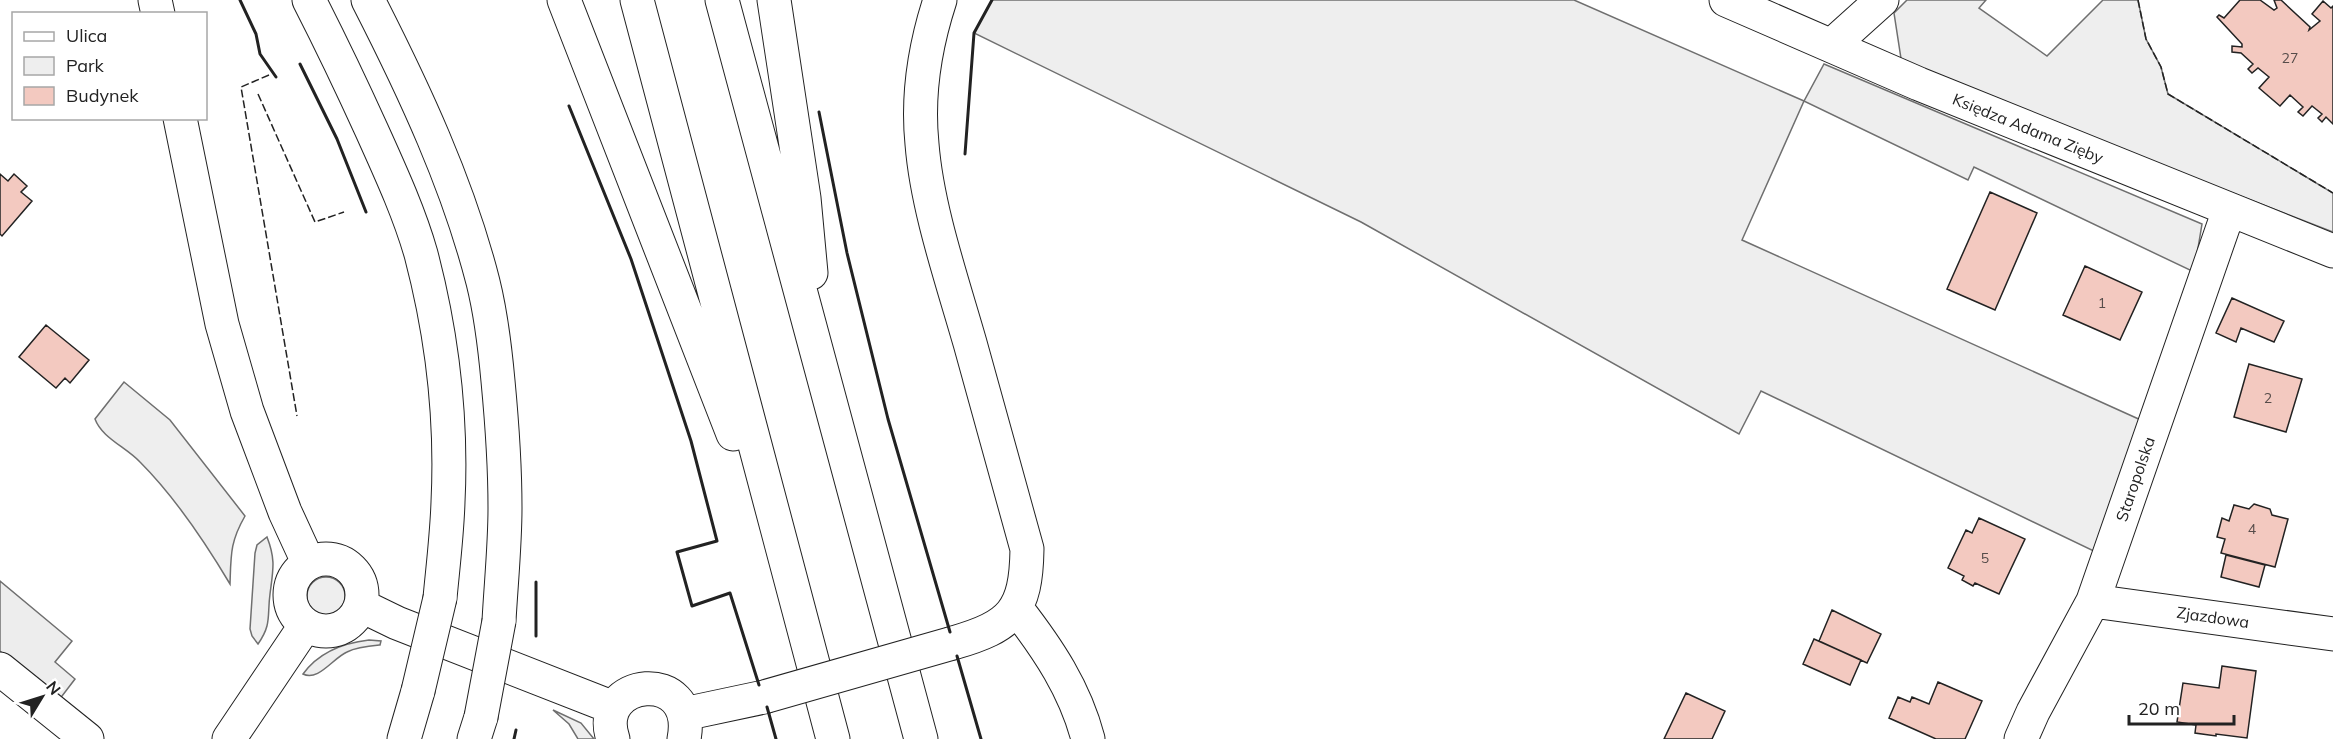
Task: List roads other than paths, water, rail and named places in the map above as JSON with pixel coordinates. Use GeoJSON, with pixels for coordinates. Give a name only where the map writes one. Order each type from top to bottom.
{"type":"FeatureCollection","features":[{"type":"Feature","properties":{"kind":"main road"},"geometry":{"type":"LineString","coordinates":[[309,0],[394,181],[420,253],[441,361],[448,433],[448,502],[440,598],[404,739]]}},
{"type":"Feature","properties":{"kind":"main road"},"geometry":{"type":"LineString","coordinates":[[368,0],[412,89],[471,238],[484,284],[495,346],[504,451],[505,510],[500,621],[478,728]]}},
{"type":"Feature","properties":{"kind":"main road"},"geometry":{"type":"LineString","coordinates":[[564,0],[792,587]]}},
{"type":"Feature","properties":{"kind":"main road"},"geometry":{"type":"LineString","coordinates":[[637,0],[833,739]]}},
{"type":"Feature","properties":{"kind":"main road"},"geometry":{"type":"LineString","coordinates":[[722,0],[921,739]]}},
{"type":"Feature","properties":{"kind":"main road"},"geometry":{"type":"LineString","coordinates":[[774,0],[804,198],[819,364]]}},
{"type":"Feature","properties":{"kind":"main road"},"geometry":{"type":"LineString","coordinates":[[362,606],[614,724],[621,699],[640,688],[651,688],[672,696],[684,727],[764,697],[981,635],[998,626],[1017,609],[1027,574],[1027,549],[947,262],[930,192],[922,143],[921,84],[940,0]]}},
{"type":"Feature","properties":{"kind":"main road","name":"Księdza Adama Zięby"},"geometry":{"type":"LineString","coordinates":[[1726,0],[1919,84],[2333,251]]}},
{"type":"Feature","properties":{"kind":"main road"},"geometry":{"type":"LineString","coordinates":[[1832,45],[1882,0]]}},
{"type":"Feature","properties":{"kind":"main road"},"geometry":{"type":"LineString","coordinates":[[180,120],[222,324],[247,411],[285,512],[308,562]]}},
{"type":"Feature","properties":{"kind":"main road","name":"Staropolska"},"geometry":{"type":"LineString","coordinates":[[2021,739],[2033,712],[2093,601],[2229,210]]}},
{"type":"Feature","properties":{"kind":"main road"},"geometry":{"type":"LineString","coordinates":[[333,559],[354,571],[363,592],[362,606],[357,616],[338,630],[326,632],[305,626],[295,615],[291,604],[290,592],[293,580],[308,562],[333,559]]}},
{"type":"Feature","properties":{"kind":"main road","name":"Zjazdowa"},"geometry":{"type":"LineString","coordinates":[[2093,601],[2333,634]]}},
{"type":"Feature","properties":{"kind":"main road"},"geometry":{"type":"LineString","coordinates":[[1017,609],[1064,676],[1088,739]]}},
{"type":"Feature","properties":{"kind":"main road"},"geometry":{"type":"LineString","coordinates":[[229,739],[305,626]]}},
{"type":"Feature","properties":{"kind":"main road"},"geometry":{"type":"LineString","coordinates":[[0,669],[87,739]]}}]}
